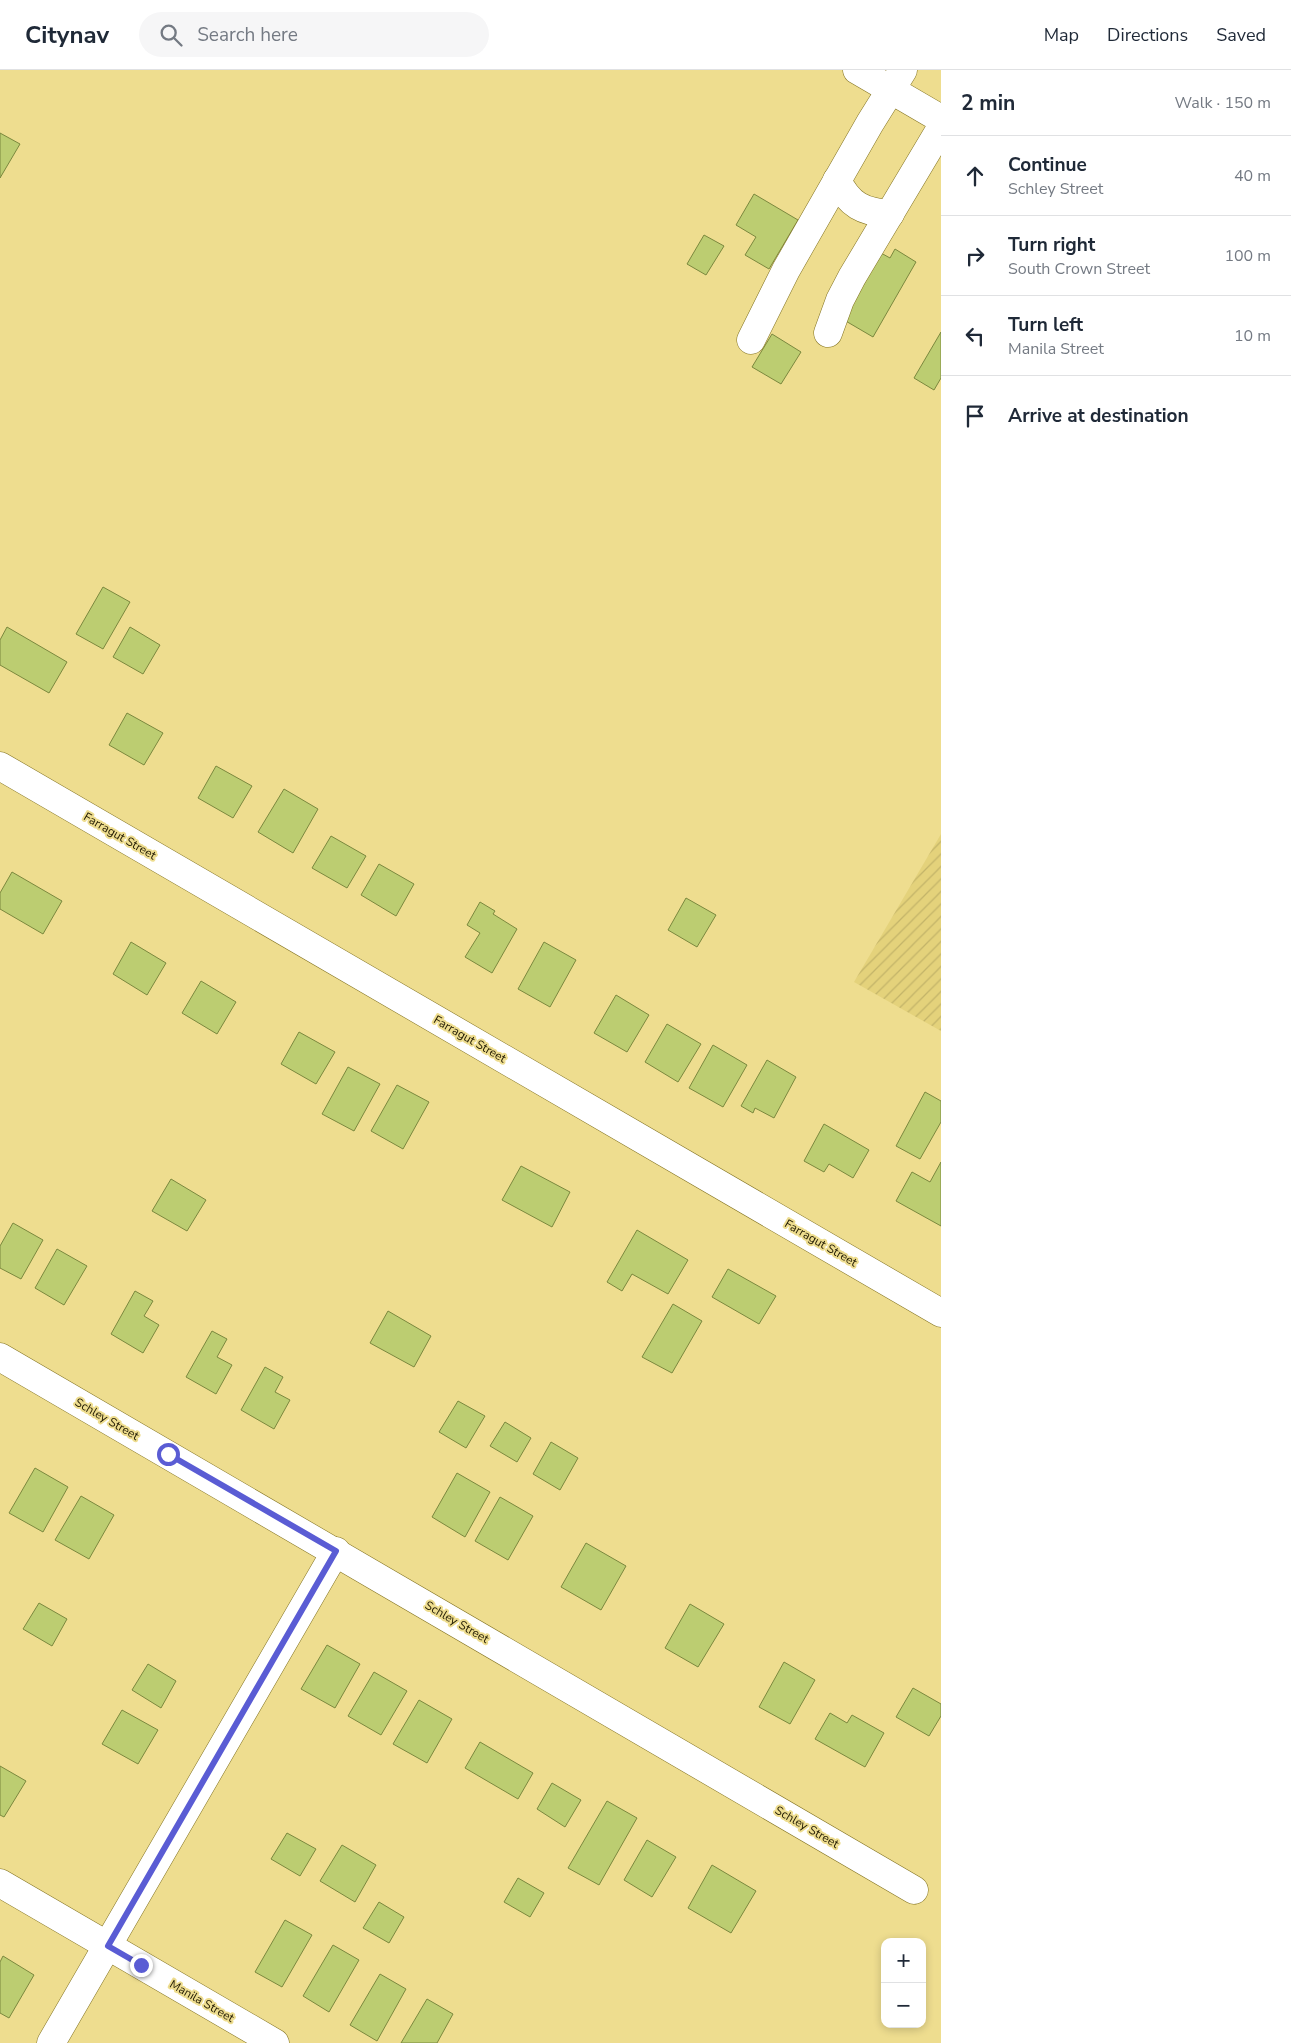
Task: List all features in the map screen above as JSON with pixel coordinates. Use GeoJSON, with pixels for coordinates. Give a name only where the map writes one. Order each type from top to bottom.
{"type":"FeatureCollection","features":[{"type":"Feature","properties":{"kind":"street"},"geometry":{"type":"LineString","coordinates":[[857,70],[897,80],[941,119]]}},
{"type":"Feature","properties":{"kind":"street"},"geometry":{"type":"LineString","coordinates":[[751,340],[786,270],[870,123],[897,80]]}},
{"type":"Feature","properties":{"kind":"street"},"geometry":{"type":"LineString","coordinates":[[828,333],[840,300],[941,128]]}},
{"type":"Feature","properties":{"kind":"street"},"geometry":{"type":"LineString","coordinates":[[837,180],[843,193],[855,204],[866,210],[890,214]]}},
{"type":"Feature","properties":{"kind":"street","name":"Farragut Street"},"geometry":{"type":"LineString","coordinates":[[0,766],[941,1313]]}},
{"type":"Feature","properties":{"kind":"street","name":"Schley Street"},"geometry":{"type":"LineString","coordinates":[[0,1357],[336,1551],[914,1890]]}},
{"type":"Feature","properties":{"kind":"street"},"geometry":{"type":"LineString","coordinates":[[51,2043],[336,1551]]}},
{"type":"Feature","properties":{"kind":"street","name":"Manila Street"},"geometry":{"type":"LineString","coordinates":[[0,1883],[275,2043]]}},
{"type":"Feature","properties":{"kind":"shaded area"},"geometry":{"type":"Polygon","coordinates":[[[941,834],[941,1031],[854,982],[941,834]]]}},
{"type":"Feature","properties":{"kind":"building"},"geometry":{"type":"Polygon","coordinates":[[[0,133],[20,144],[0,178],[0,133]]]}},
{"type":"Feature","properties":{"kind":"building"},"geometry":{"type":"Polygon","coordinates":[[[754,194],[798,220],[769,269],[745,255],[756,237],[736,225],[754,194]]]}},
{"type":"Feature","properties":{"kind":"building"},"geometry":{"type":"Polygon","coordinates":[[[704,235],[724,246],[706,275],[687,264],[704,235]]]}},
{"type":"Feature","properties":{"kind":"building"},"geometry":{"type":"Polygon","coordinates":[[[895,249],[916,262],[873,337],[844,320],[881,253],[890,258],[895,249]]]}},
{"type":"Feature","properties":{"kind":"building"},"geometry":{"type":"Polygon","coordinates":[[[941,332],[941,378],[934,390],[914,378],[941,332]]]}},
{"type":"Feature","properties":{"kind":"building"},"geometry":{"type":"Polygon","coordinates":[[[772,334],[801,352],[781,384],[752,367],[772,334]]]}},
{"type":"Feature","properties":{"kind":"building"},"geometry":{"type":"Polygon","coordinates":[[[103,587],[130,602],[103,649],[76,634],[103,587]]]}},
{"type":"Feature","properties":{"kind":"building"},"geometry":{"type":"Polygon","coordinates":[[[7,627],[67,662],[49,693],[0,665],[0,640],[7,627]]]}},
{"type":"Feature","properties":{"kind":"building"},"geometry":{"type":"Polygon","coordinates":[[[130,627],[160,645],[143,674],[113,657],[130,627]]]}},
{"type":"Feature","properties":{"kind":"building"},"geometry":{"type":"Polygon","coordinates":[[[127,713],[163,733],[144,765],[109,745],[127,713]]]}},
{"type":"Feature","properties":{"kind":"building"},"geometry":{"type":"Polygon","coordinates":[[[216,766],[252,786],[233,818],[198,798],[216,766]]]}},
{"type":"Feature","properties":{"kind":"building"},"geometry":{"type":"Polygon","coordinates":[[[284,789],[318,809],[293,853],[258,832],[284,789]]]}},
{"type":"Feature","properties":{"kind":"building"},"geometry":{"type":"Polygon","coordinates":[[[331,836],[366,856],[347,888],[312,868],[331,836]]]}},
{"type":"Feature","properties":{"kind":"building"},"geometry":{"type":"Polygon","coordinates":[[[379,864],[414,884],[396,916],[361,895],[379,864]]]}},
{"type":"Feature","properties":{"kind":"building"},"geometry":{"type":"Polygon","coordinates":[[[12,872],[62,901],[43,934],[0,909],[0,893],[12,872]]]}},
{"type":"Feature","properties":{"kind":"building"},"geometry":{"type":"Polygon","coordinates":[[[686,898],[716,915],[697,947],[668,930],[686,898]]]}},
{"type":"Feature","properties":{"kind":"building"},"geometry":{"type":"Polygon","coordinates":[[[480,902],[495,911],[493,914],[517,929],[492,973],[465,957],[480,933],[467,925],[480,902]]]}},
{"type":"Feature","properties":{"kind":"building"},"geometry":{"type":"Polygon","coordinates":[[[131,942],[166,963],[147,995],[113,974],[131,942]]]}},
{"type":"Feature","properties":{"kind":"building"},"geometry":{"type":"Polygon","coordinates":[[[544,942],[576,960],[550,1007],[518,989],[544,942]]]}},
{"type":"Feature","properties":{"kind":"building"},"geometry":{"type":"Polygon","coordinates":[[[201,981],[236,1002],[217,1034],[182,1013],[201,981]]]}},
{"type":"Feature","properties":{"kind":"building"},"geometry":{"type":"Polygon","coordinates":[[[616,995],[649,1015],[627,1052],[594,1033],[616,995]]]}},
{"type":"Feature","properties":{"kind":"building"},"geometry":{"type":"Polygon","coordinates":[[[667,1024],[701,1044],[678,1082],[645,1062],[667,1024]]]}},
{"type":"Feature","properties":{"kind":"building"},"geometry":{"type":"Polygon","coordinates":[[[299,1032],[335,1052],[316,1084],[281,1064],[299,1032]]]}},
{"type":"Feature","properties":{"kind":"building"},"geometry":{"type":"Polygon","coordinates":[[[713,1045],[747,1065],[723,1107],[689,1088],[713,1045]]]}},
{"type":"Feature","properties":{"kind":"building"},"geometry":{"type":"Polygon","coordinates":[[[767,1060],[796,1077],[774,1118],[755,1108],[753,1113],[741,1106],[767,1060]]]}},
{"type":"Feature","properties":{"kind":"building"},"geometry":{"type":"Polygon","coordinates":[[[348,1067],[380,1084],[354,1131],[322,1114],[348,1067]]]}},
{"type":"Feature","properties":{"kind":"building"},"geometry":{"type":"Polygon","coordinates":[[[397,1085],[429,1102],[403,1149],[371,1131],[397,1085]]]}},
{"type":"Feature","properties":{"kind":"building"},"geometry":{"type":"Polygon","coordinates":[[[925,1092],[941,1101],[941,1122],[920,1159],[896,1146],[925,1092]]]}},
{"type":"Feature","properties":{"kind":"building"},"geometry":{"type":"Polygon","coordinates":[[[824,1124],[869,1150],[853,1178],[829,1164],[824,1172],[804,1161],[824,1124]]]}},
{"type":"Feature","properties":{"kind":"building"},"geometry":{"type":"Polygon","coordinates":[[[941,1162],[941,1226],[896,1201],[912,1172],[930,1182],[941,1162]]]}},
{"type":"Feature","properties":{"kind":"building"},"geometry":{"type":"Polygon","coordinates":[[[521,1166],[570,1192],[552,1227],[502,1200],[521,1166]]]}},
{"type":"Feature","properties":{"kind":"building"},"geometry":{"type":"Polygon","coordinates":[[[171,1179],[206,1200],[187,1231],[152,1211],[171,1179]]]}},
{"type":"Feature","properties":{"kind":"building"},"geometry":{"type":"Polygon","coordinates":[[[13,1223],[43,1240],[21,1279],[0,1268],[0,1246],[13,1223]]]}},
{"type":"Feature","properties":{"kind":"building"},"geometry":{"type":"Polygon","coordinates":[[[637,1230],[688,1260],[668,1294],[632,1274],[622,1291],[607,1282],[637,1230]]]}},
{"type":"Feature","properties":{"kind":"building"},"geometry":{"type":"Polygon","coordinates":[[[57,1249],[87,1266],[64,1305],[35,1288],[57,1249]]]}},
{"type":"Feature","properties":{"kind":"building"},"geometry":{"type":"Polygon","coordinates":[[[728,1269],[776,1296],[759,1324],[712,1297],[728,1269]]]}},
{"type":"Feature","properties":{"kind":"building"},"geometry":{"type":"Polygon","coordinates":[[[135,1291],[153,1301],[144,1316],[159,1325],[143,1353],[111,1334],[135,1291]]]}},
{"type":"Feature","properties":{"kind":"building"},"geometry":{"type":"Polygon","coordinates":[[[673,1304],[702,1321],[672,1373],[642,1357],[673,1304]]]}},
{"type":"Feature","properties":{"kind":"building"},"geometry":{"type":"Polygon","coordinates":[[[388,1311],[431,1336],[414,1367],[370,1343],[388,1311]]]}},
{"type":"Feature","properties":{"kind":"building"},"geometry":{"type":"Polygon","coordinates":[[[212,1331],[227,1339],[217,1357],[232,1365],[216,1394],[186,1377],[212,1331]]]}},
{"type":"Feature","properties":{"kind":"building"},"geometry":{"type":"Polygon","coordinates":[[[265,1367],[283,1377],[275,1392],[290,1400],[274,1429],[241,1410],[265,1367]]]}},
{"type":"Feature","properties":{"kind":"building"},"geometry":{"type":"Polygon","coordinates":[[[458,1401],[485,1416],[466,1448],[439,1432],[458,1401]]]}},
{"type":"Feature","properties":{"kind":"building"},"geometry":{"type":"Polygon","coordinates":[[[505,1422],[531,1438],[517,1462],[490,1446],[505,1422]]]}},
{"type":"Feature","properties":{"kind":"building"},"geometry":{"type":"Polygon","coordinates":[[[551,1442],[578,1458],[560,1490],[533,1474],[551,1442]]]}},
{"type":"Feature","properties":{"kind":"building"},"geometry":{"type":"Polygon","coordinates":[[[35,1468],[68,1487],[43,1532],[9,1513],[35,1468]]]}},
{"type":"Feature","properties":{"kind":"building"},"geometry":{"type":"Polygon","coordinates":[[[457,1473],[490,1492],[465,1537],[432,1517],[457,1473]]]}},
{"type":"Feature","properties":{"kind":"building"},"geometry":{"type":"Polygon","coordinates":[[[81,1496],[114,1515],[89,1559],[55,1540],[81,1496]]]}},
{"type":"Feature","properties":{"kind":"building"},"geometry":{"type":"Polygon","coordinates":[[[500,1497],[533,1516],[508,1560],[475,1541],[500,1497]]]}},
{"type":"Feature","properties":{"kind":"building"},"geometry":{"type":"Polygon","coordinates":[[[586,1543],[626,1566],[601,1610],[561,1587],[586,1543]]]}},
{"type":"Feature","properties":{"kind":"building"},"geometry":{"type":"Polygon","coordinates":[[[39,1603],[67,1619],[52,1646],[23,1629],[39,1603]]]}},
{"type":"Feature","properties":{"kind":"building"},"geometry":{"type":"Polygon","coordinates":[[[690,1604],[724,1624],[698,1667],[665,1648],[690,1604]]]}},
{"type":"Feature","properties":{"kind":"building"},"geometry":{"type":"Polygon","coordinates":[[[327,1645],[360,1664],[335,1708],[301,1689],[327,1645]]]}},
{"type":"Feature","properties":{"kind":"building"},"geometry":{"type":"Polygon","coordinates":[[[784,1662],[815,1680],[790,1724],[759,1707],[784,1662]]]}},
{"type":"Feature","properties":{"kind":"building"},"geometry":{"type":"Polygon","coordinates":[[[148,1664],[176,1681],[161,1708],[132,1690],[148,1664]]]}},
{"type":"Feature","properties":{"kind":"building"},"geometry":{"type":"Polygon","coordinates":[[[374,1672],[407,1691],[381,1735],[348,1716],[374,1672]]]}},
{"type":"Feature","properties":{"kind":"building"},"geometry":{"type":"Polygon","coordinates":[[[913,1688],[941,1704],[941,1716],[929,1736],[896,1717],[913,1688]]]}},
{"type":"Feature","properties":{"kind":"building"},"geometry":{"type":"Polygon","coordinates":[[[419,1700],[452,1719],[427,1763],[393,1744],[419,1700]]]}},
{"type":"Feature","properties":{"kind":"building"},"geometry":{"type":"Polygon","coordinates":[[[122,1710],[158,1730],[138,1764],[102,1744],[122,1710]]]}},
{"type":"Feature","properties":{"kind":"building"},"geometry":{"type":"Polygon","coordinates":[[[830,1713],[847,1723],[852,1715],[884,1733],[865,1767],[815,1739],[830,1713]]]}},
{"type":"Feature","properties":{"kind":"building"},"geometry":{"type":"Polygon","coordinates":[[[480,1742],[533,1773],[518,1799],[465,1768],[480,1742]]]}},
{"type":"Feature","properties":{"kind":"building"},"geometry":{"type":"Polygon","coordinates":[[[0,1766],[26,1781],[4,1817],[0,1815],[0,1766]]]}},
{"type":"Feature","properties":{"kind":"building"},"geometry":{"type":"Polygon","coordinates":[[[552,1783],[581,1800],[565,1827],[537,1809],[552,1783]]]}},
{"type":"Feature","properties":{"kind":"building"},"geometry":{"type":"Polygon","coordinates":[[[607,1801],[637,1818],[599,1885],[568,1868],[607,1801]]]}},
{"type":"Feature","properties":{"kind":"building"},"geometry":{"type":"Polygon","coordinates":[[[287,1833],[316,1849],[300,1876],[271,1859],[287,1833]]]}},
{"type":"Feature","properties":{"kind":"building"},"geometry":{"type":"Polygon","coordinates":[[[647,1840],[676,1857],[652,1897],[624,1880],[647,1840]]]}},
{"type":"Feature","properties":{"kind":"building"},"geometry":{"type":"Polygon","coordinates":[[[342,1845],[376,1865],[355,1902],[320,1881],[342,1845]]]}},
{"type":"Feature","properties":{"kind":"building"},"geometry":{"type":"Polygon","coordinates":[[[712,1865],[756,1891],[731,1933],[688,1908],[712,1865]]]}},
{"type":"Feature","properties":{"kind":"building"},"geometry":{"type":"Polygon","coordinates":[[[518,1878],[544,1893],[530,1917],[504,1902],[518,1878]]]}},
{"type":"Feature","properties":{"kind":"building"},"geometry":{"type":"Polygon","coordinates":[[[379,1902],[404,1917],[389,1943],[363,1928],[379,1902]]]}},
{"type":"Feature","properties":{"kind":"building"},"geometry":{"type":"Polygon","coordinates":[[[285,1920],[312,1935],[282,1987],[255,1972],[285,1920]]]}},
{"type":"Feature","properties":{"kind":"building"},"geometry":{"type":"Polygon","coordinates":[[[333,1945],[359,1960],[329,2012],[303,1996],[333,1945]]]}},
{"type":"Feature","properties":{"kind":"building"},"geometry":{"type":"Polygon","coordinates":[[[3,1956],[34,1975],[9,2018],[0,2013],[0,1962],[3,1956]]]}},
{"type":"Feature","properties":{"kind":"building"},"geometry":{"type":"Polygon","coordinates":[[[380,1974],[406,1989],[377,2041],[350,2025],[380,1974]]]}},
{"type":"Feature","properties":{"kind":"building"},"geometry":{"type":"Polygon","coordinates":[[[427,1999],[453,2014],[437,2043],[401,2043],[427,1999]]]}},
{"type":"Feature","properties":{"kind":"route"},"geometry":{"type":"LineString","coordinates":[[141,1965],[108,1946],[336,1551],[168,1454]]}}]}
